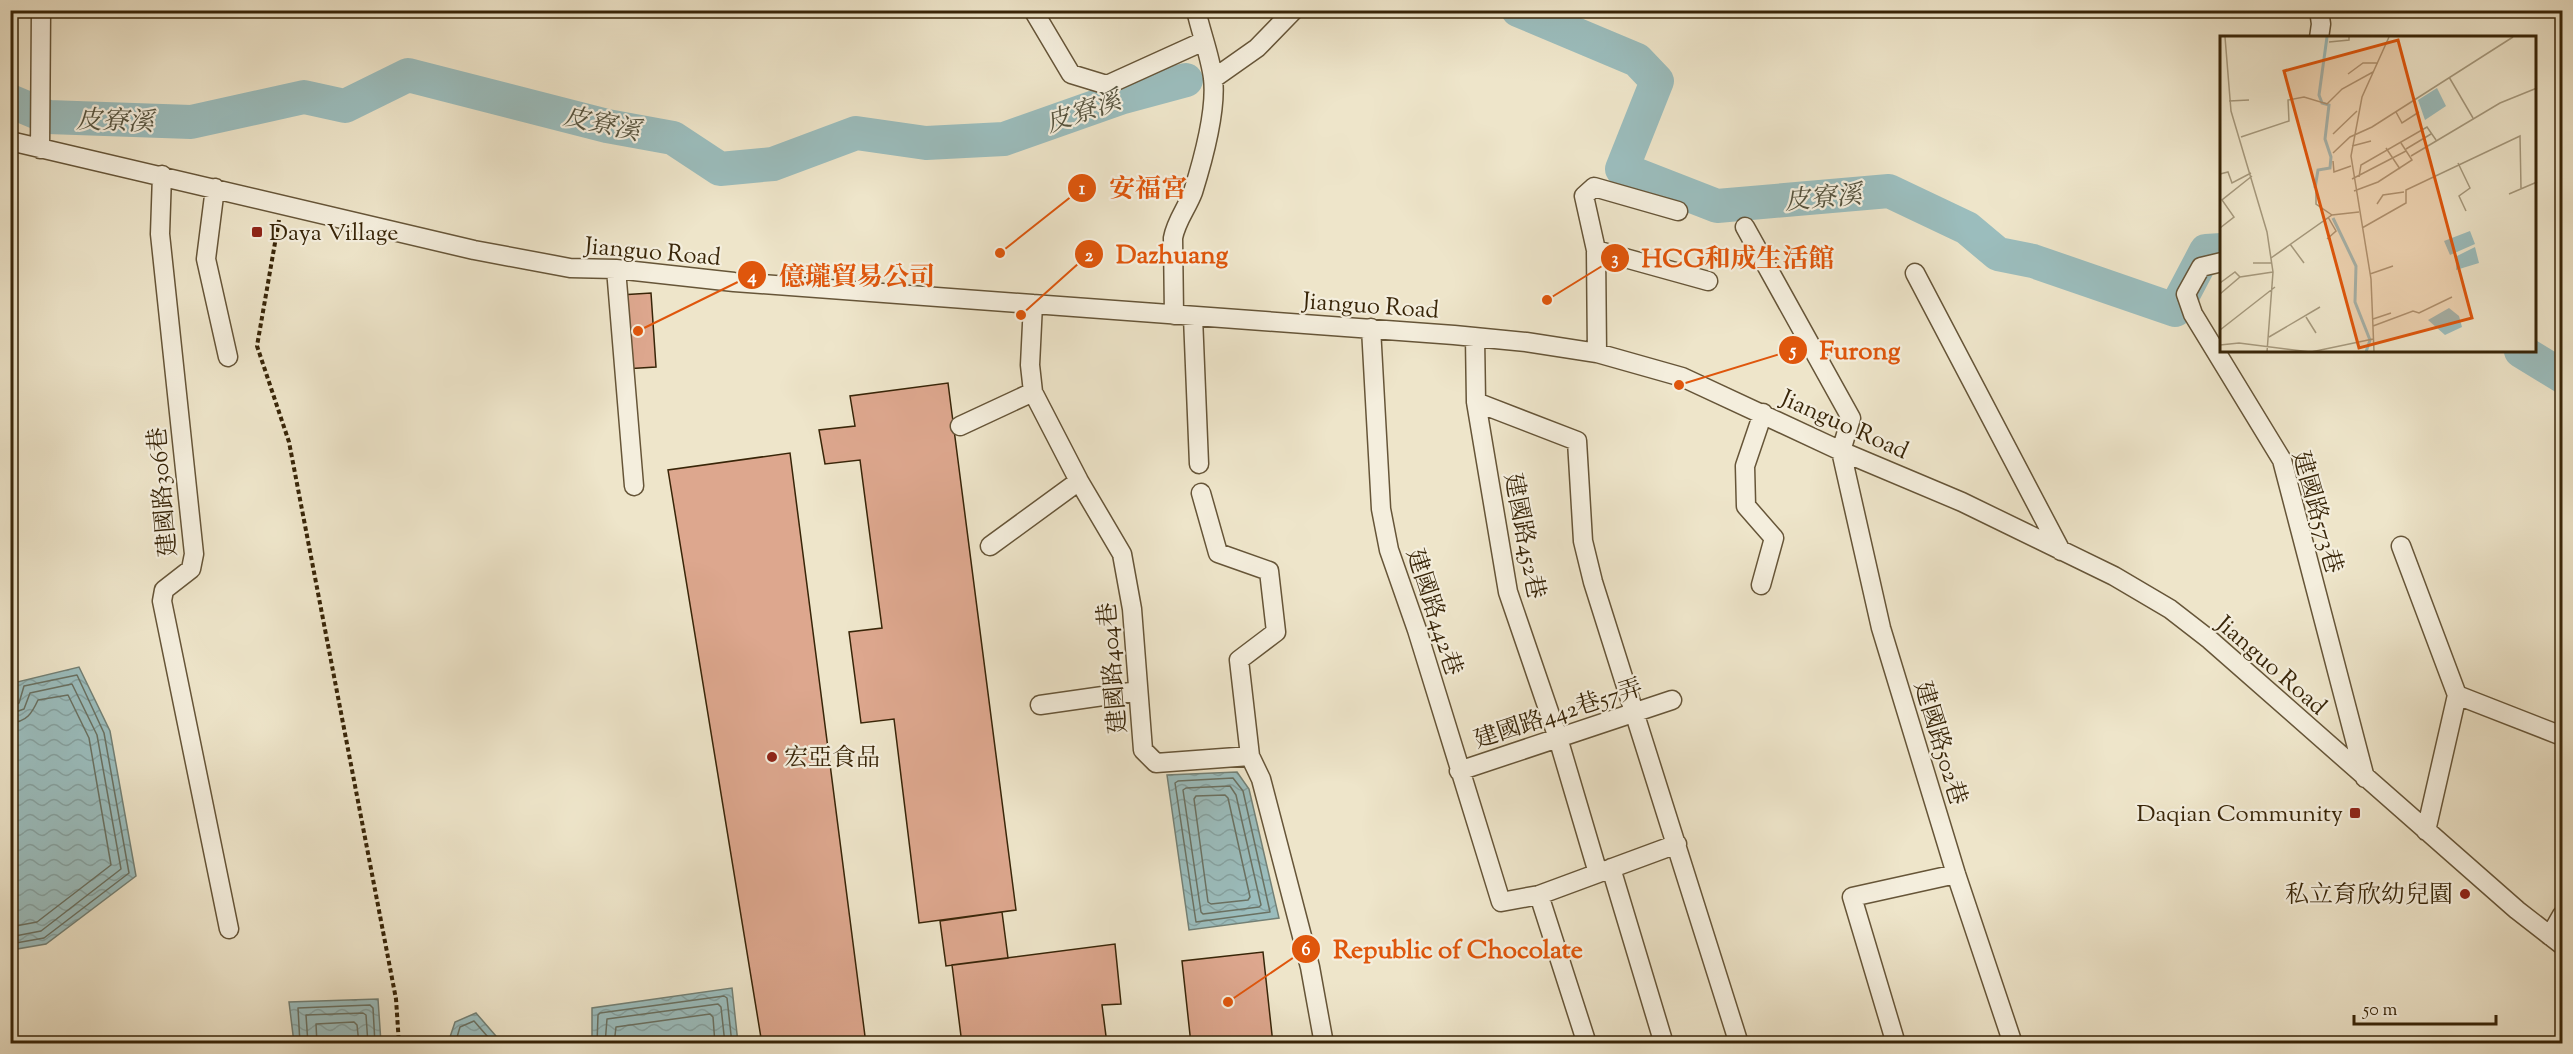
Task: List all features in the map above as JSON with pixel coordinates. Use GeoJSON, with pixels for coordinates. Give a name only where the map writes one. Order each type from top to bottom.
{"type":"FeatureCollection","features":[{"type":"Feature","properties":{"kind":"street"},"geometry":{"type":"LineString","coordinates":[[40,148],[41,10]]}},
{"type":"Feature","properties":{"kind":"street"},"geometry":{"type":"LineString","coordinates":[[1033,10],[1071,74],[1107,85],[1204,41]]}},
{"type":"Feature","properties":{"kind":"street"},"geometry":{"type":"LineString","coordinates":[[1196,10],[1213,79],[1212,106],[1204,149],[1192,192],[1185,211],[1175,226],[1173,238],[1176,287],[1184,316],[1199,464]]}},
{"type":"Feature","properties":{"kind":"street"},"geometry":{"type":"LineString","coordinates":[[1213,79],[1257,48],[1294,10]]}},
{"type":"Feature","properties":{"kind":"street"},"geometry":{"type":"LineString","coordinates":[[2319,10],[2321,24],[2319,36]]}},
{"type":"Feature","properties":{"kind":"street","name":"Jianguo Road"},"geometry":{"type":"LineString","coordinates":[[10,141],[474,250],[570,268],[616,269],[734,282],[1474,337],[1597,353],[1682,377],[1841,451],[1962,502],[2114,576],[2170,609],[2210,640],[2517,910],[2556,940]]}},
{"type":"Feature","properties":{"kind":"street","name":"建國路306巷"},"geometry":{"type":"LineString","coordinates":[[162,175],[160,234],[194,554],[192,569],[164,590],[162,601],[229,929]]}},
{"type":"Feature","properties":{"kind":"street"},"geometry":{"type":"LineString","coordinates":[[1597,353],[1596,250],[1584,196],[1594,187],[1678,211]]}},
{"type":"Feature","properties":{"kind":"street"},"geometry":{"type":"LineString","coordinates":[[215,188],[206,259],[228,357]]}},
{"type":"Feature","properties":{"kind":"street"},"geometry":{"type":"LineString","coordinates":[[1745,227],[1851,418],[1841,451]]}},
{"type":"Feature","properties":{"kind":"street"},"geometry":{"type":"LineString","coordinates":[[1596,250],[1708,281]]}},
{"type":"Feature","properties":{"kind":"street","name":"建國路573巷"},"geometry":{"type":"LineString","coordinates":[[2220,262],[2201,267],[2186,294],[2193,314],[2282,460],[2365,778]]}},
{"type":"Feature","properties":{"kind":"street"},"geometry":{"type":"LineString","coordinates":[[616,269],[634,486]]}},
{"type":"Feature","properties":{"kind":"street"},"geometry":{"type":"LineString","coordinates":[[1915,273],[2061,551]]}},
{"type":"Feature","properties":{"kind":"street","name":"建國路404巷"},"geometry":{"type":"LineString","coordinates":[[1033,304],[1030,365],[1033,392],[1079,481],[1122,554],[1132,609],[1143,750],[1156,763],[1250,756]]}},
{"type":"Feature","properties":{"kind":"street","name":"建國路442巷"},"geometry":{"type":"LineString","coordinates":[[1371,328],[1381,509],[1389,550],[1418,630],[1459,771],[1501,902],[1539,895]]}},
{"type":"Feature","properties":{"kind":"street","name":"建國路452巷"},"geometry":{"type":"LineString","coordinates":[[1474,337],[1476,402],[1508,592],[1664,1044]]}},
{"type":"Feature","properties":{"kind":"street"},"geometry":{"type":"LineString","coordinates":[[960,426],[1033,392]]}},
{"type":"Feature","properties":{"kind":"street"},"geometry":{"type":"LineString","coordinates":[[1476,402],[1576,441],[1583,542],[1593,582],[1636,712],[1739,1044]]}},
{"type":"Feature","properties":{"kind":"street"},"geometry":{"type":"LineString","coordinates":[[1761,585],[1774,538],[1746,506],[1745,466],[1763,413]]}},
{"type":"Feature","properties":{"kind":"street","name":"建國路502巷"},"geometry":{"type":"LineString","coordinates":[[1841,451],[1881,628],[1956,874],[2013,1044]]}},
{"type":"Feature","properties":{"kind":"street"},"geometry":{"type":"LineString","coordinates":[[990,546],[1079,481]]}},
{"type":"Feature","properties":{"kind":"street"},"geometry":{"type":"LineString","coordinates":[[1201,493],[1218,554],[1269,571],[1276,632],[1239,660],[1250,756],[1262,779],[1310,967],[1324,1044]]}},
{"type":"Feature","properties":{"kind":"street"},"geometry":{"type":"LineString","coordinates":[[2401,546],[2457,695],[2426,831]]}},
{"type":"Feature","properties":{"kind":"street"},"geometry":{"type":"LineString","coordinates":[[1040,705],[1138,691]]}},
{"type":"Feature","properties":{"kind":"street"},"geometry":{"type":"LineString","coordinates":[[2457,695],[2562,736]]}},
{"type":"Feature","properties":{"kind":"street","name":"建國路442巷57弄"},"geometry":{"type":"LineString","coordinates":[[1459,771],[1672,700]]}},
{"type":"Feature","properties":{"kind":"street"},"geometry":{"type":"LineString","coordinates":[[1587,1044],[1539,895],[1677,844]]}},
{"type":"Feature","properties":{"kind":"street"},"geometry":{"type":"LineString","coordinates":[[1896,1044],[1852,897],[1956,874]]}},
{"type":"Feature","properties":{"kind":"street"},"geometry":{"type":"LineString","coordinates":[[2556,940],[2562,915]]}},
{"type":"Feature","properties":{"kind":"path"},"geometry":{"type":"LineString","coordinates":[[282,205],[257,346],[289,442],[396,999],[399,1044]]}},
{"type":"Feature","properties":{"kind":"water"},"geometry":{"type":"Polygon","coordinates":[[[79,667],[110,731],[136,876],[46,944],[11,950],[11,702],[14,700],[17,682],[79,667]]]}},
{"type":"Feature","properties":{"kind":"water"},"geometry":{"type":"Polygon","coordinates":[[[1237,772],[1249,789],[1279,918],[1189,930],[1167,775],[1237,772]]]}},
{"type":"Feature","properties":{"kind":"water"},"geometry":{"type":"Polygon","coordinates":[[[732,988],[738,1043],[592,1043],[592,1008],[732,988]]]}},
{"type":"Feature","properties":{"kind":"water"},"geometry":{"type":"Polygon","coordinates":[[[378,999],[381,1043],[294,1043],[289,1002],[378,999]]]}},
{"type":"Feature","properties":{"kind":"water"},"geometry":{"type":"Polygon","coordinates":[[[476,1013],[502,1043],[448,1043],[455,1022],[476,1013]]]}},
{"type":"Feature","properties":{"kind":"building"},"geometry":{"type":"Polygon","coordinates":[[[651,293],[656,367],[624,369],[620,295],[651,293]]]}},
{"type":"Feature","properties":{"kind":"building","name":"宏亞食品"},"geometry":{"type":"Polygon","coordinates":[[[948,383],[1016,910],[919,923],[894,719],[861,723],[849,632],[882,628],[860,460],[825,464],[819,430],[855,426],[850,396],[948,383]]]}},
{"type":"Feature","properties":{"kind":"building","name":"宏亞食品"},"geometry":{"type":"Polygon","coordinates":[[[790,453],[866,1044],[762,1044],[668,470],[790,453]]]}},
{"type":"Feature","properties":{"kind":"building"},"geometry":{"type":"Polygon","coordinates":[[[1002,912],[1008,958],[946,966],[940,921],[1002,912]]]}},
{"type":"Feature","properties":{"kind":"building"},"geometry":{"type":"Polygon","coordinates":[[[1115,944],[1121,1004],[1102,1005],[1107,1044],[962,1044],[952,965],[1115,944]]]}},
{"type":"Feature","properties":{"kind":"building"},"geometry":{"type":"Polygon","coordinates":[[[1263,952],[1273,1044],[1191,1044],[1182,961],[1263,952]]]}},
{"type":"Feature","properties":{"kind":"waterway","name":"皮寮溪"},"geometry":{"type":"LineString","coordinates":[[1518,10],[1637,60],[1657,81],[1622,169],[1717,206],[1889,191],[1967,228],[1998,254],[2033,261],[2175,310],[2206,251],[2220,250]]}},
{"type":"Feature","properties":{"kind":"waterway","name":"皮寮溪"},"geometry":{"type":"LineString","coordinates":[[10,101],[48,117],[191,122],[304,97],[345,106],[408,75],[607,126],[673,138],[720,169],[773,164],[856,133],[926,143],[1004,139],[1123,97],[1186,80]]}},
{"type":"Feature","properties":{"kind":"waterway","name":"皮寮溪"},"geometry":{"type":"LineString","coordinates":[[2523,352],[2562,376]]}},
{"type":"Feature","properties":{"kind":"place","name":"Daya Village"},"geometry":{"type":"Point","coordinates":[257,232]}},
{"type":"Feature","properties":{"kind":"place","name":"安福宮"},"geometry":{"type":"Point","coordinates":[1000,253]}},
{"type":"Feature","properties":{"kind":"place","name":"HCG和成生活館"},"geometry":{"type":"Point","coordinates":[1547,300]}},
{"type":"Feature","properties":{"kind":"place","name":"Dazhuang"},"geometry":{"type":"Point","coordinates":[1021,315]}},
{"type":"Feature","properties":{"kind":"place","name":"億瓏貿易公司"},"geometry":{"type":"Point","coordinates":[638,331]}},
{"type":"Feature","properties":{"kind":"place","name":"Furong"},"geometry":{"type":"Point","coordinates":[1679,385]}},
{"type":"Feature","properties":{"kind":"place","name":"宏亞食品"},"geometry":{"type":"Point","coordinates":[772,757]}},
{"type":"Feature","properties":{"kind":"place","name":"Daqian Community"},"geometry":{"type":"Point","coordinates":[2355,813]}},
{"type":"Feature","properties":{"kind":"place","name":"私立育欣幼兒園"},"geometry":{"type":"Point","coordinates":[2465,894]}},
{"type":"Feature","properties":{"kind":"place","name":"Republic of Chocolate"},"geometry":{"type":"Point","coordinates":[1228,1002]}}]}
